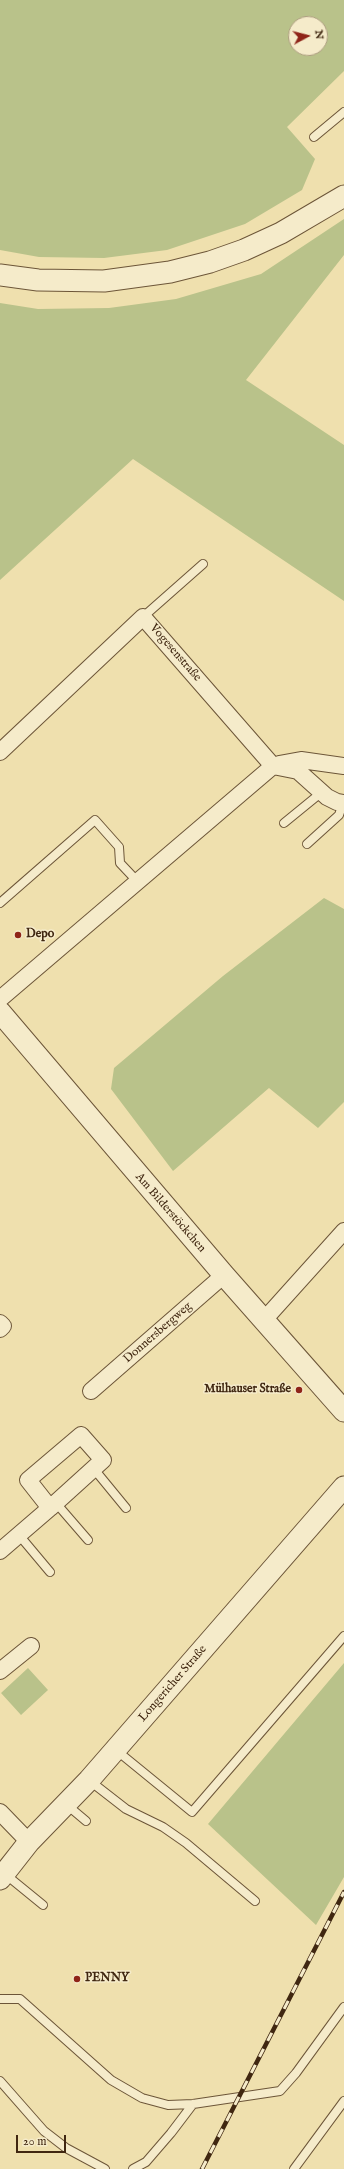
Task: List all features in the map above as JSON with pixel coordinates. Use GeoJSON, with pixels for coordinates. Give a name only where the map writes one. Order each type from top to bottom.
{"type":"FeatureCollection","features":[{"type":"Feature","properties":{"kind":"street"},"geometry":{"type":"LineString","coordinates":[[0,275],[38,280],[104,281],[170,272],[210,262],[244,250],[281,233],[344,196]]}},
{"type":"Feature","properties":{"kind":"street","name":"Vogesenstraße"},"geometry":{"type":"LineString","coordinates":[[0,752],[144,617],[273,766]]}},
{"type":"Feature","properties":{"kind":"street"},"geometry":{"type":"LineString","coordinates":[[0,999],[273,766],[301,760],[344,766]]}},
{"type":"Feature","properties":{"kind":"street"},"geometry":{"type":"LineString","coordinates":[[273,766],[298,771],[322,792],[337,802],[343,803]]}},
{"type":"Feature","properties":{"kind":"street","name":"Am Bilderstöckchen"},"geometry":{"type":"LineString","coordinates":[[0,1012],[224,1275],[344,1411]]}},
{"type":"Feature","properties":{"kind":"street"},"geometry":{"type":"LineString","coordinates":[[264,1320],[344,1231]]}},
{"type":"Feature","properties":{"kind":"street","name":"Donnersbergweg"},"geometry":{"type":"LineString","coordinates":[[91,1391],[224,1275]]}},
{"type":"Feature","properties":{"kind":"street"},"geometry":{"type":"LineString","coordinates":[[0,1323],[3,1326],[0,1329]]}},
{"type":"Feature","properties":{"kind":"street"},"geometry":{"type":"LineString","coordinates":[[0,1551],[53,1505],[94,1468],[104,1460],[81,1436],[28,1480],[53,1505]]}},
{"type":"Feature","properties":{"kind":"street","name":"Longericher Straße"},"geometry":{"type":"LineString","coordinates":[[2,1876],[29,1842],[67,1805],[116,1750],[344,1487]]}},
{"type":"Feature","properties":{"kind":"street"},"geometry":{"type":"LineString","coordinates":[[0,1671],[31,1646]]}},
{"type":"Feature","properties":{"kind":"street"},"geometry":{"type":"LineString","coordinates":[[0,1812],[29,1842]]}},
{"type":"Feature","properties":{"kind":"lane"},"geometry":{"type":"LineString","coordinates":[[314,137],[344,112]]}},
{"type":"Feature","properties":{"kind":"lane"},"geometry":{"type":"LineString","coordinates":[[144,617],[203,564]]}},
{"type":"Feature","properties":{"kind":"lane"},"geometry":{"type":"LineString","coordinates":[[284,824],[322,792]]}},
{"type":"Feature","properties":{"kind":"lane"},"geometry":{"type":"LineString","coordinates":[[307,844],[339,816],[343,803]]}},
{"type":"Feature","properties":{"kind":"lane"},"geometry":{"type":"LineString","coordinates":[[0,903],[95,820],[119,847],[120,863],[137,882]]}},
{"type":"Feature","properties":{"kind":"lane"},"geometry":{"type":"LineString","coordinates":[[94,1468],[126,1508]]}},
{"type":"Feature","properties":{"kind":"lane"},"geometry":{"type":"LineString","coordinates":[[53,1505],[88,1540]]}},
{"type":"Feature","properties":{"kind":"lane"},"geometry":{"type":"LineString","coordinates":[[19,1535],[50,1572]]}},
{"type":"Feature","properties":{"kind":"lane"},"geometry":{"type":"LineString","coordinates":[[116,1750],[192,1812],[344,1636]]}},
{"type":"Feature","properties":{"kind":"lane"},"geometry":{"type":"LineString","coordinates":[[89,1780],[126,1809],[163,1827],[186,1843],[255,1901]]}},
{"type":"Feature","properties":{"kind":"lane"},"geometry":{"type":"LineString","coordinates":[[67,1805],[86,1821]]}},
{"type":"Feature","properties":{"kind":"lane"},"geometry":{"type":"LineString","coordinates":[[2,1876],[43,1905]]}},
{"type":"Feature","properties":{"kind":"lane"},"geometry":{"type":"LineString","coordinates":[[0,1999],[20,1999],[111,2080],[142,2098],[168,2105],[193,2104],[280,2091],[296,2073],[344,2007]]}},
{"type":"Feature","properties":{"kind":"lane"},"geometry":{"type":"LineString","coordinates":[[0,2080],[44,2131],[71,2152],[105,2169]]}},
{"type":"Feature","properties":{"kind":"lane"},"geometry":{"type":"LineString","coordinates":[[294,2169],[344,2101]]}},
{"type":"Feature","properties":{"kind":"lane"},"geometry":{"type":"LineString","coordinates":[[133,2169],[146,2162],[193,2104]]}},
{"type":"Feature","properties":{"kind":"green space"},"geometry":{"type":"Polygon","coordinates":[[[0,0],[344,0],[344,71],[287,127],[315,159],[302,190],[245,224],[167,250],[104,258],[39,257],[0,250],[0,0]]]}},
{"type":"Feature","properties":{"kind":"green space"},"geometry":{"type":"Polygon","coordinates":[[[344,219],[344,255],[246,380],[344,445],[344,601],[133,459],[0,580],[0,303],[38,309],[109,308],[176,299],[261,274],[344,219]]]}},
{"type":"Feature","properties":{"kind":"green space"},"geometry":{"type":"Polygon","coordinates":[[[324,898],[344,909],[344,1102],[318,1128],[269,1088],[173,1171],[111,1089],[114,1068],[223,976],[324,898]]]}},
{"type":"Feature","properties":{"kind":"green space"},"geometry":{"type":"Polygon","coordinates":[[[344,1663],[344,1877],[316,1925],[208,1824],[344,1663]]]}},
{"type":"Feature","properties":{"kind":"green space"},"geometry":{"type":"Polygon","coordinates":[[[28,1668],[48,1690],[21,1715],[1,1693],[28,1668]]]}},
{"type":"Feature","properties":{"kind":"railway"},"geometry":{"type":"LineString","coordinates":[[202,2169],[344,1892]]}},
{"type":"Feature","properties":{"kind":"place","name":"Depo"},"geometry":{"type":"Point","coordinates":[18,935]}},
{"type":"Feature","properties":{"kind":"place","name":"Mülhauser Straße"},"geometry":{"type":"Point","coordinates":[299,1390]}},
{"type":"Feature","properties":{"kind":"place","name":"PENNY"},"geometry":{"type":"Point","coordinates":[77,1979]}}]}
